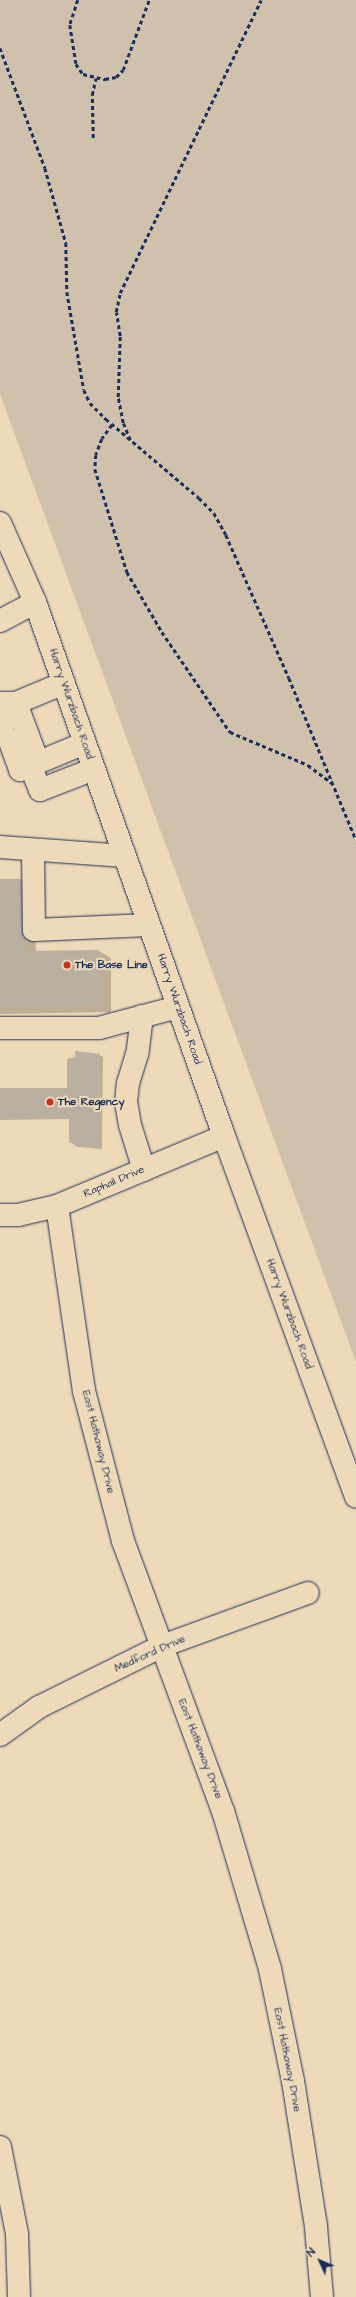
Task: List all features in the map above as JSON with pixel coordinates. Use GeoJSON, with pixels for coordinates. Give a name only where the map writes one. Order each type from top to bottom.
{"type":"FeatureCollection","features":[{"type":"Feature","properties":{"kind":"street","name":"Harry Wurzbach Road"},"geometry":{"type":"LineString","coordinates":[[0,523],[35,602],[224,1136],[356,1497]]}},
{"type":"Feature","properties":{"kind":"street"},"geometry":{"type":"LineString","coordinates":[[0,621],[35,602]]}},
{"type":"Feature","properties":{"kind":"street"},"geometry":{"type":"LineString","coordinates":[[6,717],[64,683]]}},
{"type":"Feature","properties":{"kind":"street"},"geometry":{"type":"LineString","coordinates":[[6,717],[34,764],[40,790],[94,769]]}},
{"type":"Feature","properties":{"kind":"street"},"geometry":{"type":"LineString","coordinates":[[6,717],[20,770],[85,743]]}},
{"type":"Feature","properties":{"kind":"street"},"geometry":{"type":"LineString","coordinates":[[0,847],[125,856]]}},
{"type":"Feature","properties":{"kind":"street"},"geometry":{"type":"LineString","coordinates":[[33,850],[34,930],[149,925]]}},
{"type":"Feature","properties":{"kind":"street"},"geometry":{"type":"LineString","coordinates":[[0,1028],[99,1028],[178,1007]]}},
{"type":"Feature","properties":{"kind":"street"},"geometry":{"type":"LineString","coordinates":[[142,1016],[138,1054],[128,1083],[126,1102],[130,1125],[144,1170]]}},
{"type":"Feature","properties":{"kind":"street","name":"Raphail Drive"},"geometry":{"type":"LineString","coordinates":[[0,1215],[18,1214],[57,1206],[224,1136]]}},
{"type":"Feature","properties":{"kind":"street","name":"East Hathaway Drive"},"geometry":{"type":"LineString","coordinates":[[57,1206],[84,1391],[123,1541],[224,1811],[270,1969],[293,2081],[316,2227],[322,2297]]}},
{"type":"Feature","properties":{"kind":"street","name":"Medford Drive"},"geometry":{"type":"LineString","coordinates":[[0,1735],[39,1707],[162,1646],[308,1593]]}},
{"type":"Feature","properties":{"kind":"street"},"geometry":{"type":"LineString","coordinates":[[0,2147],[17,2234],[19,2297]]}},
{"type":"Feature","properties":{"kind":"path"},"geometry":{"type":"LineString","coordinates":[[78,0],[70,26],[72,52],[80,70],[96,78],[110,79],[123,70],[149,0]]}},
{"type":"Feature","properties":{"kind":"path"},"geometry":{"type":"LineString","coordinates":[[130,440],[123,423],[118,397],[120,336],[116,312],[120,293],[261,0]]}},
{"type":"Feature","properties":{"kind":"path"},"geometry":{"type":"LineString","coordinates":[[0,48],[45,168],[66,243],[67,292],[84,390],[90,403],[112,425],[199,498],[214,513],[226,534],[356,840]]}},
{"type":"Feature","properties":{"kind":"path"},"geometry":{"type":"LineString","coordinates":[[94,138],[92,95],[96,78]]}},
{"type":"Feature","properties":{"kind":"path"},"geometry":{"type":"LineString","coordinates":[[112,425],[102,439],[96,455],[95,469],[127,572],[162,632],[230,732],[308,765],[333,783]]}},
{"type":"Feature","properties":{"kind":"shaded area"},"geometry":{"type":"Polygon","coordinates":[[[0,0],[356,0],[356,1362],[0,394],[0,0]]]}},
{"type":"Feature","properties":{"kind":"building"},"geometry":{"type":"Polygon","coordinates":[[[0,879],[21,879],[24,951],[99,950],[99,1006],[0,1007],[0,879]]]}},
{"type":"Feature","properties":{"kind":"building","name":"The Regency"},"geometry":{"type":"Polygon","coordinates":[[[75,1051],[100,1054],[99,1148],[74,1146],[75,1142],[69,1143],[69,1118],[0,1119],[0,1088],[67,1088],[67,1059],[75,1057],[75,1051]]]}},
{"type":"Feature","properties":{"kind":"place","name":"The Base Line"},"geometry":{"type":"Point","coordinates":[67,965]}},
{"type":"Feature","properties":{"kind":"place","name":"The Regency"},"geometry":{"type":"Point","coordinates":[50,1102]}}]}
